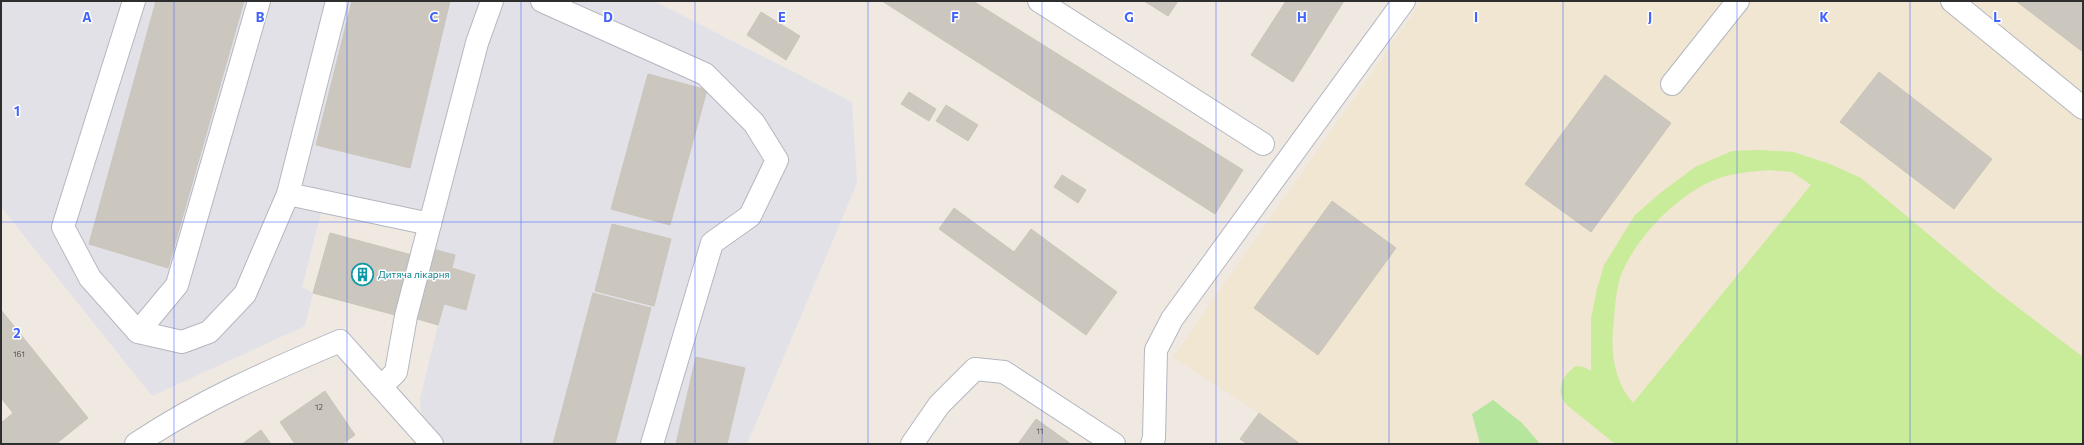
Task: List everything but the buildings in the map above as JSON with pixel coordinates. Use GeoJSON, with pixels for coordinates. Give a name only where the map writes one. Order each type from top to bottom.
{"type":"FeatureCollection","features":[{"type":"Feature","properties":{"kind":"street"},"geometry":{"type":"LineString","coordinates":[[134,1],[63,227],[90,278],[138,332],[182,342],[209,332],[245,294],[288,194],[337,1]]}},
{"type":"Feature","properties":{"kind":"street"},"geometry":{"type":"LineString","coordinates":[[138,332],[177,285],[258,1]]}},
{"type":"Feature","properties":{"kind":"street"},"geometry":{"type":"LineString","coordinates":[[381,387],[396,372],[406,316],[477,43],[492,1]]}},
{"type":"Feature","properties":{"kind":"street"},"geometry":{"type":"LineString","coordinates":[[542,1],[705,74],[754,123],[777,160],[750,216],[712,243],[652,444]]}},
{"type":"Feature","properties":{"kind":"street"},"geometry":{"type":"LineString","coordinates":[[1039,1],[1263,144]]}},
{"type":"Feature","properties":{"kind":"street"},"geometry":{"type":"LineString","coordinates":[[1152,444],[1154,438],[1156,350],[1172,319],[1404,1]]}},
{"type":"Feature","properties":{"kind":"street"},"geometry":{"type":"LineString","coordinates":[[1672,84],[1738,1]]}},
{"type":"Feature","properties":{"kind":"street"},"geometry":{"type":"LineString","coordinates":[[1952,1],[2083,108]]}},
{"type":"Feature","properties":{"kind":"street"},"geometry":{"type":"LineString","coordinates":[[288,194],[430,224]]}},
{"type":"Feature","properties":{"kind":"street"},"geometry":{"type":"LineString","coordinates":[[136,444],[163,426],[249,380],[340,341],[432,444]]}},
{"type":"Feature","properties":{"kind":"street"},"geometry":{"type":"LineString","coordinates":[[912,444],[939,405],[974,369],[1004,372],[1114,444]]}},
{"type":"Feature","properties":{"kind":"shaded area"},"geometry":{"type":"Polygon","coordinates":[[[1,1],[654,1],[852,102],[857,183],[747,444],[444,444],[428,426],[421,412],[420,399],[438,325],[406,316],[437,234],[321,213],[302,287],[313,293],[305,326],[152,396],[1,207],[1,1]]]}},
{"type":"Feature","properties":{"kind":"shaded area"},"geometry":{"type":"Polygon","coordinates":[[[1422,1],[2083,1],[2083,444],[1300,444],[1259,413],[1173,357],[1422,1]]]}},
{"type":"Feature","properties":{"kind":"green space"},"geometry":{"type":"Polygon","coordinates":[[[1759,150],[1793,152],[1830,164],[1861,178],[1995,290],[2083,357],[2083,444],[1615,444],[1567,405],[1561,395],[1564,378],[1571,369],[1576,366],[1584,367],[1591,371],[1591,319],[1604,265],[1635,215],[1659,194],[1695,167],[1732,151],[1759,150]],[[1769,170],[1746,172],[1710,182],[1696,189],[1669,210],[1656,222],[1634,250],[1620,278],[1615,304],[1612,342],[1614,364],[1617,375],[1626,394],[1633,403],[1811,185],[1792,172],[1769,170]]]}},
{"type":"Feature","properties":{"kind":"green space"},"geometry":{"type":"Polygon","coordinates":[[[1493,400],[1522,423],[1540,444],[1480,444],[1472,414],[1493,400]]]}},
{"type":"Feature","properties":{"kind":"place","name":"Дитяча лікарня"},"geometry":{"type":"Point","coordinates":[363,274]}}]}
